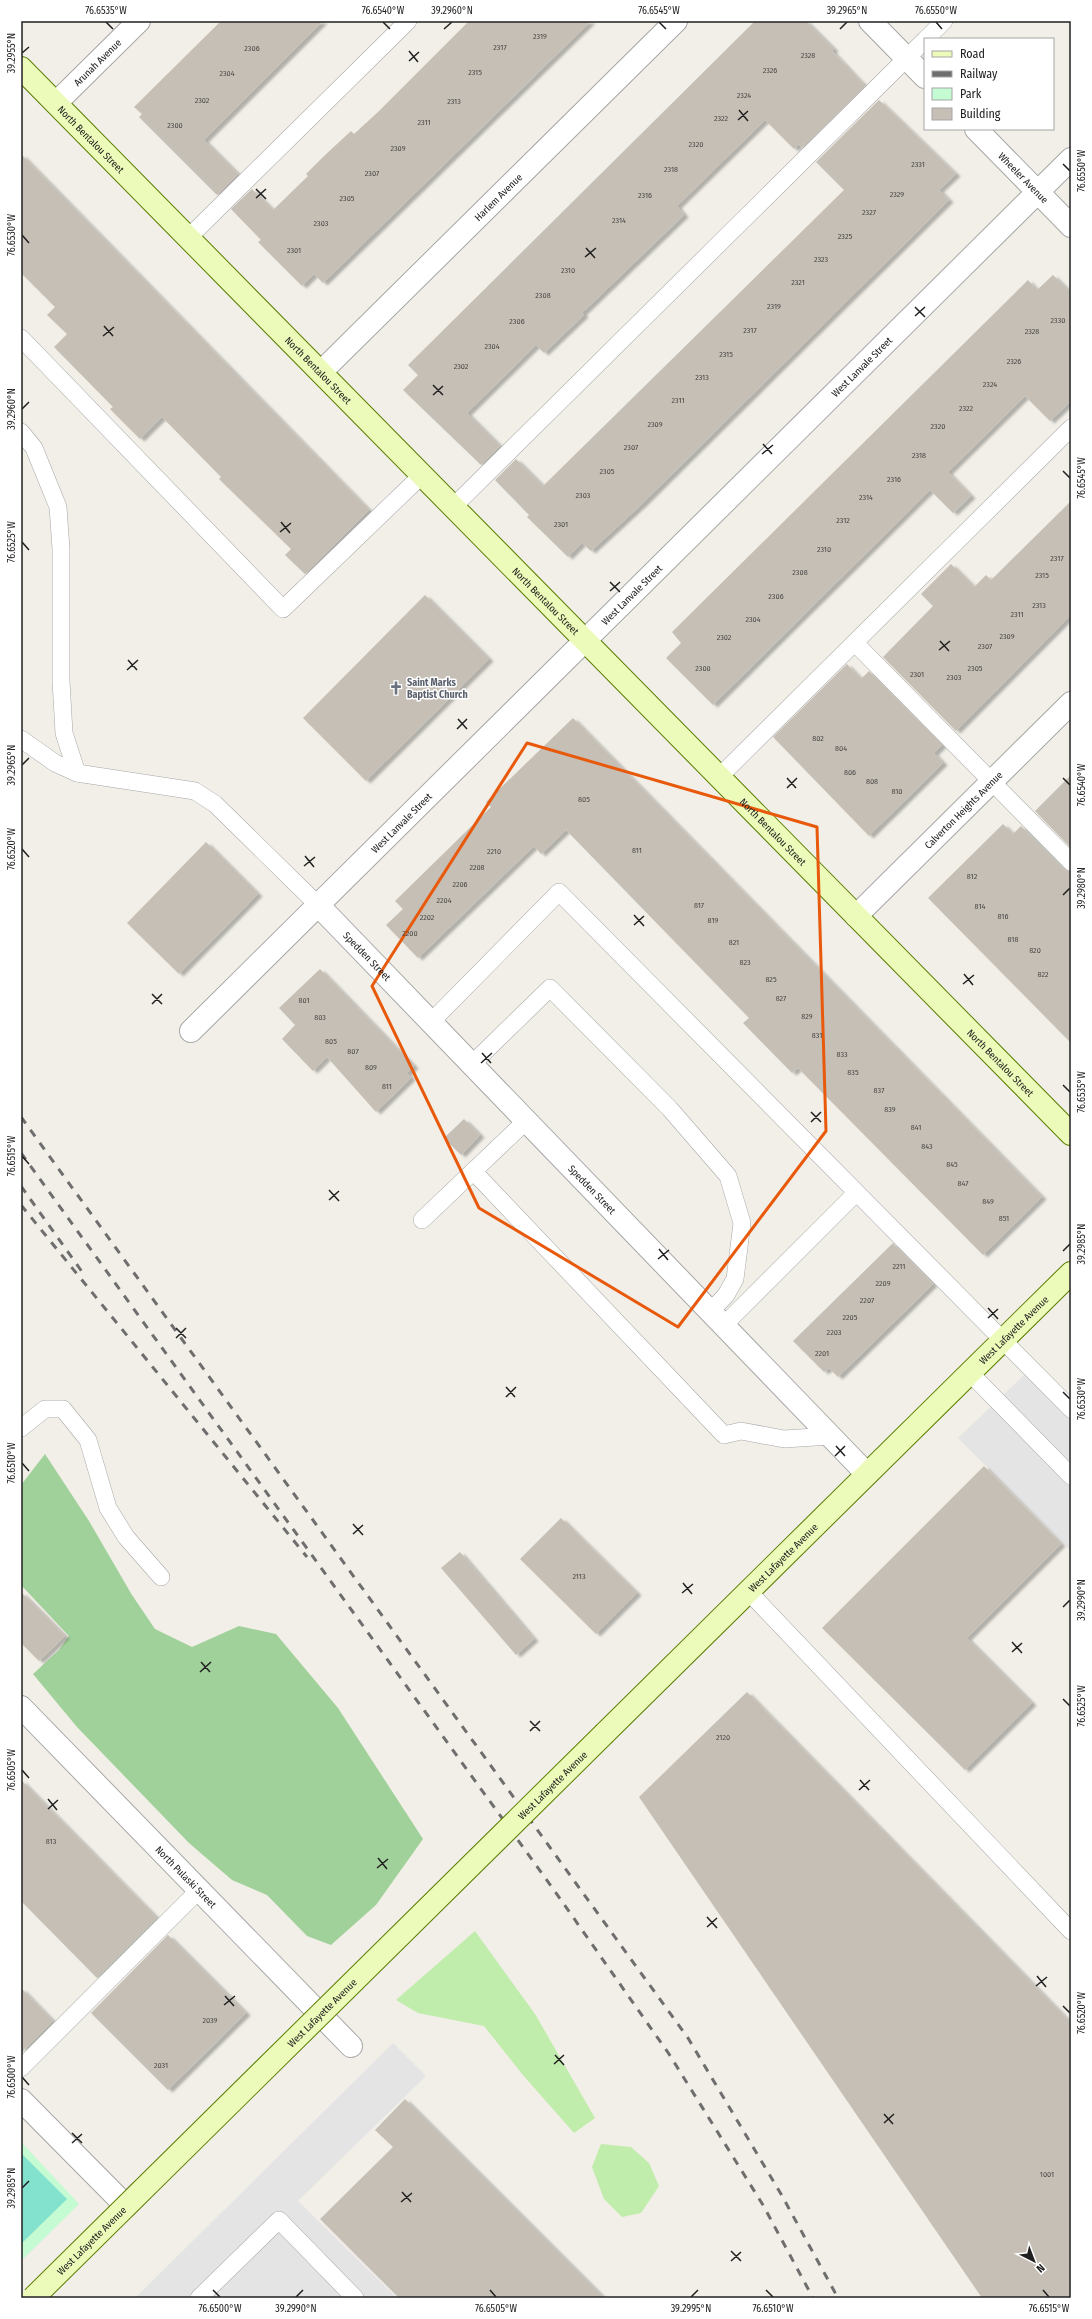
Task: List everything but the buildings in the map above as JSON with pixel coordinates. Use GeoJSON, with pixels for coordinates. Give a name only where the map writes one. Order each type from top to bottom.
{"type":"FeatureCollection","features":[{"type":"Feature","properties":{"kind":"street","name":"Arunah Avenue"},"geometry":{"type":"LineString","coordinates":[[56,103],[139,21]]}},
{"type":"Feature","properties":{"kind":"street","name":"Harlem Avenue"},"geometry":{"type":"LineString","coordinates":[[320,372],[676,21]]}},
{"type":"Feature","properties":{"kind":"street"},"geometry":{"type":"LineString","coordinates":[[870,21],[924,76]]}},
{"type":"Feature","properties":{"kind":"street","name":"North Bentalou Street"},"geometry":{"type":"LineString","coordinates":[[21,68],[1071,1134]]}},
{"type":"Feature","properties":{"kind":"street","name":"Wheeler Avenue"},"geometry":{"type":"LineString","coordinates":[[977,130],[1071,226]]}},
{"type":"Feature","properties":{"kind":"street","name":"West Lanvale Street"},"geometry":{"type":"LineString","coordinates":[[191,1031],[1071,160]]}},
{"type":"Feature","properties":{"kind":"street","name":"Calverton Heights Avenue"},"geometry":{"type":"LineString","coordinates":[[856,916],[1071,703]]}},
{"type":"Feature","properties":{"kind":"street","name":"Spedden Street"},"geometry":{"type":"LineString","coordinates":[[318,905],[867,1474]]}},
{"type":"Feature","properties":{"kind":"street","name":"West Lafayette Avenue"},"geometry":{"type":"LineString","coordinates":[[33,2298],[1071,1273]]}},
{"type":"Feature","properties":{"kind":"street","name":"North Pulaski Street"},"geometry":{"type":"LineString","coordinates":[[21,1707],[351,2046]]}},
{"type":"Feature","properties":{"kind":"street","name":"West Lafayette Avenue"},"geometry":{"type":"LineString","coordinates":[[21,2100],[126,2206],[320,2013]]}},
{"type":"Feature","properties":{"kind":"lane"},"geometry":{"type":"LineString","coordinates":[[188,238],[408,21]]}},
{"type":"Feature","properties":{"kind":"lane"},"geometry":{"type":"LineString","coordinates":[[926,38],[944,21]]}},
{"type":"Feature","properties":{"kind":"lane"},"geometry":{"type":"LineString","coordinates":[[453,507],[924,40]]}},
{"type":"Feature","properties":{"kind":"lane"},"geometry":{"type":"LineString","coordinates":[[21,338],[283,609],[422,475]]}},
{"type":"Feature","properties":{"kind":"lane"},"geometry":{"type":"LineString","coordinates":[[720,777],[1071,428]]}},
{"type":"Feature","properties":{"kind":"lane"},"geometry":{"type":"LineString","coordinates":[[21,432],[34,448],[58,507],[61,549],[61,681],[64,733],[77,774]]}},
{"type":"Feature","properties":{"kind":"lane"},"geometry":{"type":"LineString","coordinates":[[855,642],[1071,862]]}},
{"type":"Feature","properties":{"kind":"lane"},"geometry":{"type":"LineString","coordinates":[[21,739],[55,763],[77,774],[195,791],[215,804],[318,905]]}},
{"type":"Feature","properties":{"kind":"lane"},"geometry":{"type":"LineString","coordinates":[[431,1022],[559,892],[1071,1409]]}},
{"type":"Feature","properties":{"kind":"lane"},"geometry":{"type":"LineString","coordinates":[[472,1064],[550,988],[670,1109],[728,1176],[742,1223],[735,1279],[726,1295],[717,1318]]}},
{"type":"Feature","properties":{"kind":"lane"},"geometry":{"type":"LineString","coordinates":[[422,1220],[526,1120]]}},
{"type":"Feature","properties":{"kind":"lane"},"geometry":{"type":"LineString","coordinates":[[473,1171],[724,1435],[741,1431],[784,1439],[831,1436]]}},
{"type":"Feature","properties":{"kind":"lane"},"geometry":{"type":"LineString","coordinates":[[717,1318],[856,1193]]}},
{"type":"Feature","properties":{"kind":"lane"},"geometry":{"type":"LineString","coordinates":[[970,1373],[1071,1476]]}},
{"type":"Feature","properties":{"kind":"lane"},"geometry":{"type":"LineString","coordinates":[[21,1428],[45,1409],[63,1409],[88,1440],[108,1508],[126,1537],[161,1577]]}},
{"type":"Feature","properties":{"kind":"lane"},"geometry":{"type":"LineString","coordinates":[[748,1591],[1071,1931]]}},
{"type":"Feature","properties":{"kind":"lane"},"geometry":{"type":"LineString","coordinates":[[21,2068],[199,1890]]}},
{"type":"Feature","properties":{"kind":"lane"},"geometry":{"type":"LineString","coordinates":[[200,2298],[279,2220],[355,2298]]}},
{"type":"Feature","properties":{"kind":"highlighted area"},"geometry":{"type":"Polygon","coordinates":[[[527,743],[817,827],[826,1131],[678,1327],[479,1208],[372,986],[527,743]]]}},
{"type":"Feature","properties":{"kind":"green space"},"geometry":{"type":"Polygon","coordinates":[[[45,1454],[89,1521],[132,1595],[155,1629],[192,1647],[239,1626],[276,1634],[338,1708],[423,1839],[376,1905],[331,1945],[307,1936],[267,1895],[232,1880],[189,1843],[77,1727],[33,1674],[59,1650],[69,1636],[21,1585],[21,1485],[45,1454]]]}},
{"type":"Feature","properties":{"kind":"green space"},"geometry":{"type":"Polygon","coordinates":[[[475,1931],[535,2014],[595,2118],[574,2133],[522,2074],[484,2026],[418,2013],[396,2000],[475,1931]]]}},
{"type":"Feature","properties":{"kind":"green space"},"geometry":{"type":"Polygon","coordinates":[[[21,2142],[79,2204],[21,2261],[21,2142]]]}},
{"type":"Feature","properties":{"kind":"green space"},"geometry":{"type":"Polygon","coordinates":[[[601,2144],[631,2147],[649,2163],[659,2186],[641,2213],[622,2217],[604,2199],[592,2167],[601,2144]]]}},
{"type":"Feature","properties":{"kind":"shaded area"},"geometry":{"type":"Polygon","coordinates":[[[1026,1373],[1071,1420],[1071,1551],[958,1438],[1026,1373]]]}},
{"type":"Feature","properties":{"kind":"shaded area"},"geometry":{"type":"Polygon","coordinates":[[[393,2043],[426,2076],[298,2201],[397,2298],[135,2298],[393,2043]]]}},
{"type":"Feature","properties":{"kind":"shaded area"},"geometry":{"type":"Polygon","coordinates":[[[21,2153],[67,2199],[21,2244],[21,2153]]]}},
{"type":"Feature","properties":{"kind":"railway"},"geometry":{"type":"LineString","coordinates":[[21,1117],[688,2038],[781,2194],[838,2298]]}},
{"type":"Feature","properties":{"kind":"railway"},"geometry":{"type":"LineString","coordinates":[[21,1153],[554,1890],[669,2054],[763,2205],[813,2298]]}},
{"type":"Feature","properties":{"kind":"railway"},"geometry":{"type":"LineString","coordinates":[[21,1186],[85,1276]]}},
{"type":"Feature","properties":{"kind":"railway"},"geometry":{"type":"LineString","coordinates":[[21,1205],[307,1557]]}},
{"type":"Feature","properties":{"kind":"place","name":"Saint Marks Baptist Church"},"geometry":{"type":"Point","coordinates":[396,688]}}]}
